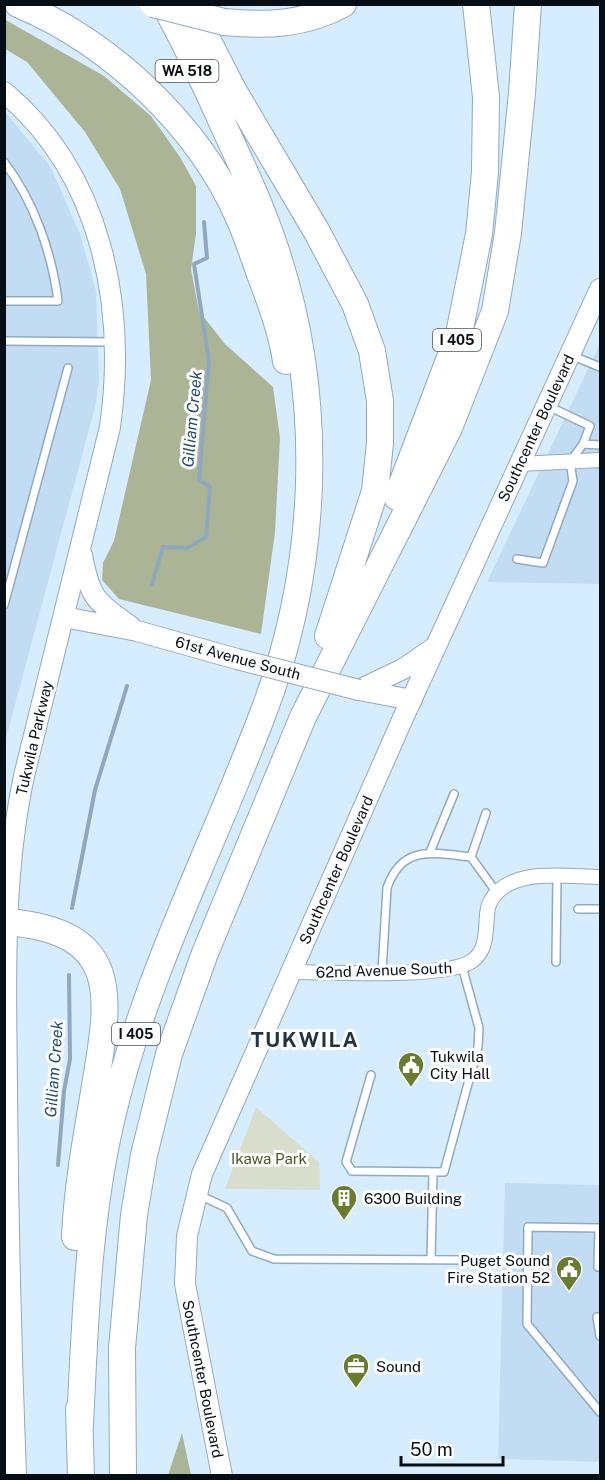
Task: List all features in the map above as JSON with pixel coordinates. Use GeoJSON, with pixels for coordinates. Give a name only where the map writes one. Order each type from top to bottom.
{"type":"FeatureCollection","features":[{"type":"Feature","properties":{"kind":"highway"},"geometry":{"type":"LineString","coordinates":[[18,4],[60,24],[113,58],[180,124],[213,170],[239,217],[284,351],[294,432],[294,504],[279,666]]}},
{"type":"Feature","properties":{"kind":"highway","name":"WA 518"},"geometry":{"type":"LineString","coordinates":[[144,4],[229,137]]}},
{"type":"Feature","properties":{"kind":"highway"},"geometry":{"type":"LineString","coordinates":[[153,4],[224,22],[263,25],[305,20],[342,4]]}},
{"type":"Feature","properties":{"kind":"highway"},"geometry":{"type":"LineString","coordinates":[[164,4],[191,52],[229,137]]}},
{"type":"Feature","properties":{"kind":"highway"},"geometry":{"type":"LineString","coordinates":[[189,4],[233,90],[317,232],[355,304],[374,361],[380,401],[380,443],[375,491],[303,717]]}},
{"type":"Feature","properties":{"kind":"highway","name":"I 405"},"geometry":{"type":"LineString","coordinates":[[123,1476],[122,1348],[134,1215],[147,1144],[178,1024],[204,953],[303,717],[332,655],[428,421],[459,334],[479,234],[485,172],[486,97],[476,4]]}},
{"type":"Feature","properties":{"kind":"highway"},"geometry":{"type":"LineString","coordinates":[[332,655],[449,428],[495,310],[508,233],[528,4]]}},
{"type":"Feature","properties":{"kind":"highway"},"geometry":{"type":"LineString","coordinates":[[522,93],[539,4]]}},
{"type":"Feature","properties":{"kind":"highway","name":"I 405"},"geometry":{"type":"LineString","coordinates":[[81,1476],[80,1425],[92,1236],[110,1121],[154,975],[225,810],[279,666],[293,619],[307,526],[309,458],[307,408],[296,331],[277,252],[229,137]]}},
{"type":"Feature","properties":{"kind":"highway"},"geometry":{"type":"LineString","coordinates":[[7,922],[36,924],[69,937],[91,958],[101,977],[105,993],[106,1017],[85,1145],[75,1234],[80,1425]]}},
{"type":"Feature","properties":{"kind":"main road","name":"Tukwila Parkway"},"geometry":{"type":"LineString","coordinates":[[12,98],[40,125],[58,152],[93,219],[106,261],[114,303],[115,342],[115,392],[110,427],[17,812],[7,922],[7,1277],[15,1476]]}},
{"type":"Feature","properties":{"kind":"main road","name":"Southcenter Boulevard"},"geometry":{"type":"LineString","coordinates":[[222,1476],[185,1284],[187,1236],[196,1194],[211,1149],[290,972],[600,289]]}},
{"type":"Feature","properties":{"kind":"main road"},"geometry":{"type":"LineString","coordinates":[[81,547],[93,596],[103,607],[137,631]]}},
{"type":"Feature","properties":{"kind":"main road","name":"61st Avenue South"},"geometry":{"type":"LineString","coordinates":[[64,617],[137,631],[359,690],[412,700]]}},
{"type":"Feature","properties":{"kind":"main road"},"geometry":{"type":"LineString","coordinates":[[359,690],[403,669],[436,646]]}},
{"type":"Feature","properties":{"kind":"street"},"geometry":{"type":"LineString","coordinates":[[519,464],[600,460]]}},
{"type":"Feature","properties":{"kind":"street"},"geometry":{"type":"LineString","coordinates":[[497,893],[503,887],[521,879],[600,877]]}},
{"type":"Feature","properties":{"kind":"street","name":"62nd Avenue South"},"geometry":{"type":"LineString","coordinates":[[290,972],[382,972],[437,970],[462,966],[475,959],[484,946],[487,911],[497,893]]}},
{"type":"Feature","properties":{"kind":"lane"},"geometry":{"type":"LineString","coordinates":[[4,162],[23,192],[53,261],[58,301],[4,301]]}},
{"type":"Feature","properties":{"kind":"lane"},"geometry":{"type":"LineString","coordinates":[[4,341],[115,342]]}},
{"type":"Feature","properties":{"kind":"lane"},"geometry":{"type":"LineString","coordinates":[[571,355],[600,368]]}},
{"type":"Feature","properties":{"kind":"lane"},"geometry":{"type":"LineString","coordinates":[[4,605],[69,368]]}},
{"type":"Feature","properties":{"kind":"lane"},"geometry":{"type":"LineString","coordinates":[[517,559],[543,563],[573,480],[570,462],[583,444],[590,426],[548,406]]}},
{"type":"Feature","properties":{"kind":"lane"},"geometry":{"type":"LineString","coordinates":[[583,444],[600,445]]}},
{"type":"Feature","properties":{"kind":"lane"},"geometry":{"type":"LineString","coordinates":[[430,852],[454,794]]}},
{"type":"Feature","properties":{"kind":"lane"},"geometry":{"type":"LineString","coordinates":[[471,857],[486,813]]}},
{"type":"Feature","properties":{"kind":"lane"},"geometry":{"type":"LineString","coordinates":[[382,972],[387,888],[391,877],[410,857],[430,852],[471,857],[497,893]]}},
{"type":"Feature","properties":{"kind":"lane"},"geometry":{"type":"LineString","coordinates":[[556,962],[557,877]]}},
{"type":"Feature","properties":{"kind":"lane"},"geometry":{"type":"LineString","coordinates":[[578,909],[600,909]]}},
{"type":"Feature","properties":{"kind":"lane"},"geometry":{"type":"LineString","coordinates":[[371,1075],[346,1162],[352,1171],[444,1172],[478,1047],[479,1028],[462,966]]}},
{"type":"Feature","properties":{"kind":"lane"},"geometry":{"type":"LineString","coordinates":[[431,1260],[433,1172]]}},
{"type":"Feature","properties":{"kind":"lane"},"geometry":{"type":"LineString","coordinates":[[196,1194],[227,1208],[252,1251],[274,1259],[477,1260]]}},
{"type":"Feature","properties":{"kind":"lane"},"geometry":{"type":"LineString","coordinates":[[598,1267],[599,1228],[528,1227],[526,1324],[600,1412]]}},
{"type":"Feature","properties":{"kind":"lane"},"geometry":{"type":"LineString","coordinates":[[597,1317],[600,1336]]}},
{"type":"Feature","properties":{"kind":"shaded area"},"geometry":{"type":"Polygon","coordinates":[[[5,112],[50,166],[80,234],[96,291],[99,380],[95,407],[5,742],[5,112]]]}},
{"type":"Feature","properties":{"kind":"shaded area"},"geometry":{"type":"Polygon","coordinates":[[[600,344],[600,584],[487,582],[600,344]]]}},
{"type":"Feature","properties":{"kind":"shaded area"},"geometry":{"type":"Polygon","coordinates":[[[505,1183],[600,1185],[600,1462],[498,1459],[505,1183]]]}},
{"type":"Feature","properties":{"kind":"green space"},"geometry":{"type":"Polygon","coordinates":[[[4,19],[104,76],[151,116],[180,157],[196,186],[196,234],[191,269],[199,311],[225,344],[273,387],[280,438],[275,532],[261,634],[119,599],[102,580],[103,563],[114,541],[151,380],[146,274],[120,189],[85,132],[27,62],[5,49],[4,19]]]}},
{"type":"Feature","properties":{"kind":"green space","name":"Ikawa Park"},"geometry":{"type":"Polygon","coordinates":[[[256,1107],[319,1162],[320,1190],[225,1189],[256,1107]]]}},
{"type":"Feature","properties":{"kind":"green space"},"geometry":{"type":"Polygon","coordinates":[[[182,1433],[191,1475],[168,1475],[182,1433]]]}},
{"type":"Feature","properties":{"kind":"waterway","name":"Gilliam Creek"},"geometry":{"type":"LineString","coordinates":[[152,584],[163,547],[187,548],[206,537],[210,487],[199,480],[209,361],[194,264],[207,258],[204,222]]}},
{"type":"Feature","properties":{"kind":"waterway","name":"Gilliam Creek"},"geometry":{"type":"LineString","coordinates":[[72,908],[95,790],[127,686]]}},
{"type":"Feature","properties":{"kind":"waterway","name":"Gilliam Creek"},"geometry":{"type":"LineString","coordinates":[[58,1165],[64,1091],[70,1059],[69,975]]}},
{"type":"Feature","properties":{"kind":"place","name":"Tukwila City Hall"},"geometry":{"type":"Point","coordinates":[411,1088]}},
{"type":"Feature","properties":{"kind":"place","name":"6300 Building"},"geometry":{"type":"Point","coordinates":[344,1221]}},
{"type":"Feature","properties":{"kind":"place","name":"Puget Sound Fire Station 52"},"geometry":{"type":"Point","coordinates":[569,1292]}},
{"type":"Feature","properties":{"kind":"place","name":"Sound"},"geometry":{"type":"Point","coordinates":[356,1389]}},
{"type":"Feature","properties":{"kind":"district","name":"TUKWILA"},"geometry":{"type":"Point","coordinates":[305,1039]}}]}
